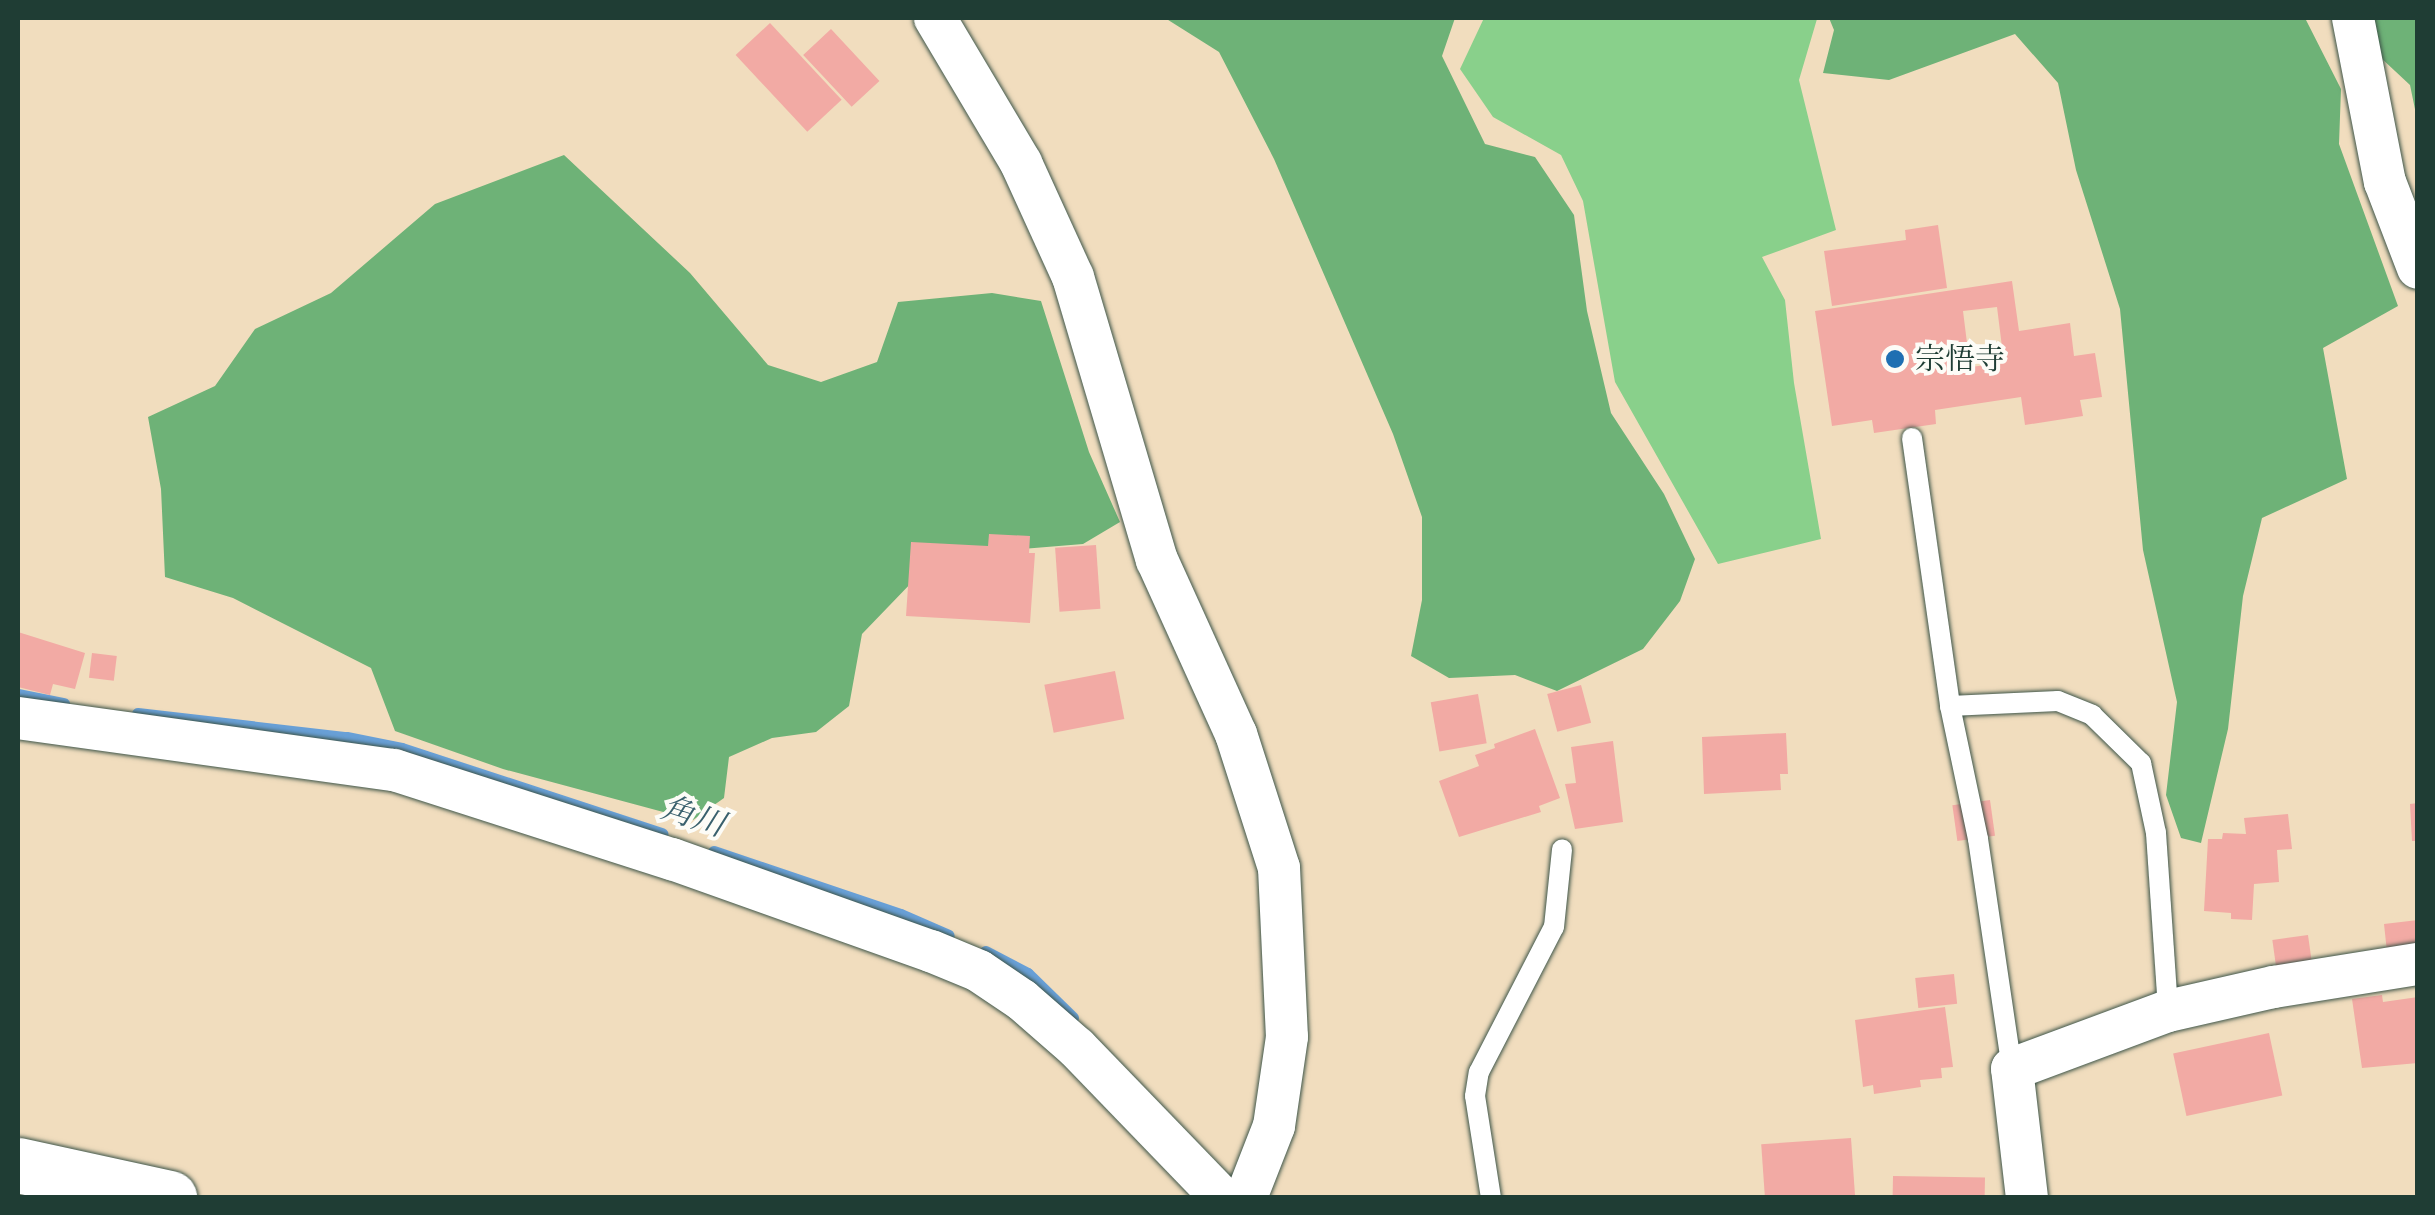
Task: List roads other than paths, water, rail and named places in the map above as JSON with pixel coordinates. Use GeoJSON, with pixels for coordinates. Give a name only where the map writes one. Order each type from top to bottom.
{"type":"FeatureCollection","features":[{"type":"Feature","properties":{"kind":"main road"},"geometry":{"type":"LineString","coordinates":[[18,1166],[170,1198]]}},
{"type":"Feature","properties":{"kind":"street"},"geometry":{"type":"LineString","coordinates":[[935,18],[1022,163],[1073,277],[1157,560],[1236,734],[1279,868],[1287,1037],[1274,1126],[1246,1198]]}},
{"type":"Feature","properties":{"kind":"street"},"geometry":{"type":"LineString","coordinates":[[2353,18],[2384,182],[2418,268]]}},
{"type":"Feature","properties":{"kind":"street"},"geometry":{"type":"LineString","coordinates":[[18,718],[394,770],[672,859],[932,951],[978,971],[1022,1000],[1077,1048],[1222,1198]]}},
{"type":"Feature","properties":{"kind":"street"},"geometry":{"type":"LineString","coordinates":[[2027,1198],[2012,1069],[2168,1011],[2274,986],[2418,964]]}},
{"type":"Feature","properties":{"kind":"lane"},"geometry":{"type":"LineString","coordinates":[[1912,438],[1950,706],[1978,839],[2012,1069]]}},
{"type":"Feature","properties":{"kind":"lane"},"geometry":{"type":"LineString","coordinates":[[1950,706],[2058,701],[2092,715],[2141,763],[2156,833],[2168,1011]]}},
{"type":"Feature","properties":{"kind":"lane"},"geometry":{"type":"LineString","coordinates":[[1490,1198],[1474,1096],[1479,1072],[1554,927],[1562,849]]}},
{"type":"Feature","properties":{"kind":"waterway","name":"角川"},"geometry":{"type":"LineString","coordinates":[[18,695],[64,704]]}},
{"type":"Feature","properties":{"kind":"waterway","name":"角川"},"geometry":{"type":"LineString","coordinates":[[138,714],[347,738],[402,749],[662,834]]}},
{"type":"Feature","properties":{"kind":"waterway","name":"角川"},"geometry":{"type":"LineString","coordinates":[[714,852],[901,915],[949,936]]}},
{"type":"Feature","properties":{"kind":"waterway","name":"角川"},"geometry":{"type":"LineString","coordinates":[[986,952],[1028,974],[1073,1018]]}},
{"type":"Feature","properties":{"kind":"place","name":"宗悟寺"},"geometry":{"type":"Point","coordinates":[1895,359]}}]}
